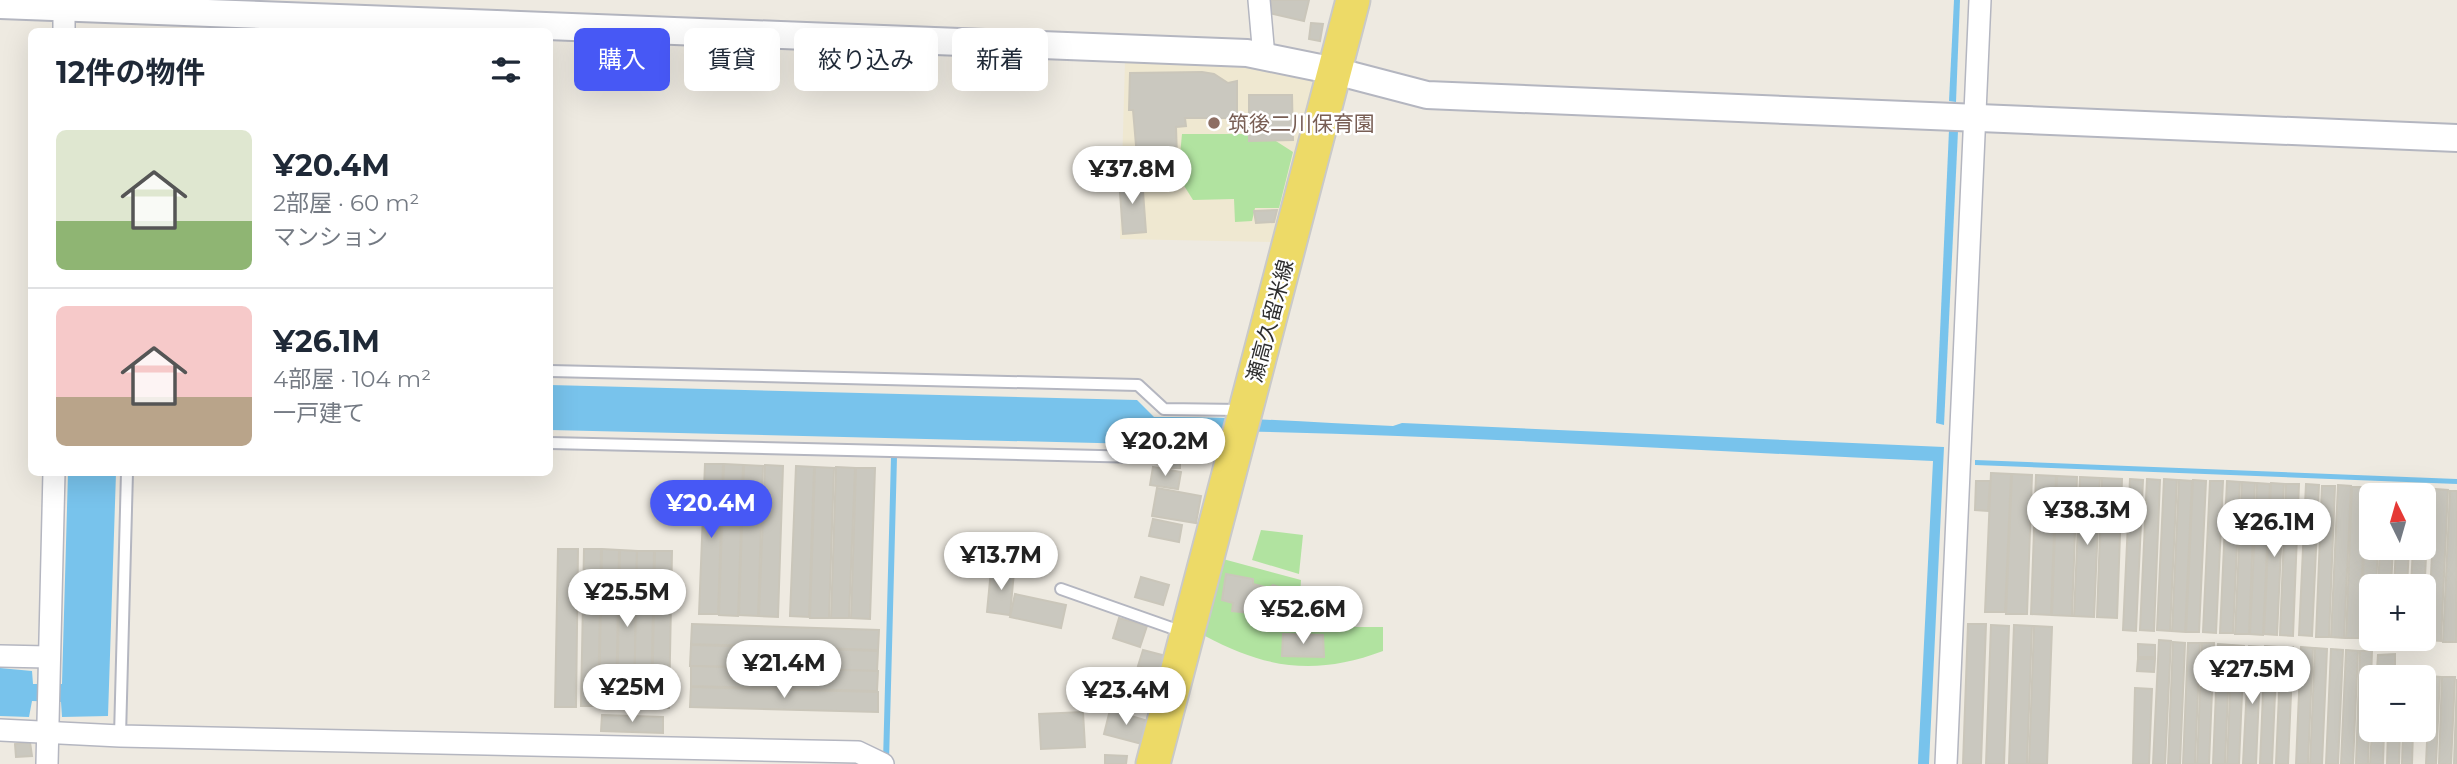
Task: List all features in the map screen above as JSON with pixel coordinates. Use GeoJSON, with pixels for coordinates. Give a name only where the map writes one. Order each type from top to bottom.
{"type":"FeatureCollection","features":[{"type":"Feature","properties":{"kind":"main road","name":"瀬高久留米線"},"geometry":{"type":"LineString","coordinates":[[1153,764],[1353,0]]}},
{"type":"Feature","properties":{"kind":"street"},"geometry":{"type":"LineString","coordinates":[[1259,0],[1264,57]]}},
{"type":"Feature","properties":{"kind":"street"},"geometry":{"type":"LineString","coordinates":[[1946,764],[1980,0]]}},
{"type":"Feature","properties":{"kind":"street"},"geometry":{"type":"LineString","coordinates":[[0,5],[64,13],[508,28]]}},
{"type":"Feature","properties":{"kind":"street"},"geometry":{"type":"LineString","coordinates":[[553,30],[1247,53],[1335,71],[1427,95],[2457,138]]}},
{"type":"Feature","properties":{"kind":"street"},"geometry":{"type":"LineString","coordinates":[[47,764],[47,667],[54,476]]}},
{"type":"Feature","properties":{"kind":"street"},"geometry":{"type":"LineString","coordinates":[[0,656],[47,667]]}},
{"type":"Feature","properties":{"kind":"street"},"geometry":{"type":"LineString","coordinates":[[0,730],[47,721],[120,736],[858,752],[883,764]]}},
{"type":"Feature","properties":{"kind":"lane"},"geometry":{"type":"LineString","coordinates":[[553,371],[1138,385],[1164,410],[1243,424]]}},
{"type":"Feature","properties":{"kind":"lane"},"geometry":{"type":"LineString","coordinates":[[553,443],[1141,457],[1162,435],[1243,424]]}},
{"type":"Feature","properties":{"kind":"lane"},"geometry":{"type":"LineString","coordinates":[[120,736],[127,476]]}},
{"type":"Feature","properties":{"kind":"lane"},"geometry":{"type":"LineString","coordinates":[[1061,589],[1188,634]]}},
{"type":"Feature","properties":{"kind":"shaded area","name":"筑後二川保育園"},"geometry":{"type":"Polygon","coordinates":[[[1125,61],[1233,63],[1311,79],[1315,86],[1274,242],[1120,239],[1125,61]]]}},
{"type":"Feature","properties":{"kind":"green space"},"geometry":{"type":"Polygon","coordinates":[[[1182,134],[1265,134],[1293,152],[1279,208],[1255,208],[1252,221],[1235,222],[1234,199],[1193,200],[1178,176],[1182,134]]]}},
{"type":"Feature","properties":{"kind":"green space"},"geometry":{"type":"Polygon","coordinates":[[[1261,530],[1303,535],[1299,574],[1252,560],[1261,530]]]}},
{"type":"Feature","properties":{"kind":"green space"},"geometry":{"type":"Polygon","coordinates":[[[1223,559],[1301,580],[1299,609],[1304,624],[1324,627],[1383,627],[1383,651],[1336,664],[1292,665],[1250,656],[1205,636],[1223,559]]]}},
{"type":"Feature","properties":{"kind":"water"},"geometry":{"type":"Polygon","coordinates":[[[1954,0],[1960,0],[1956,102],[1949,101],[1954,0]]]}},
{"type":"Feature","properties":{"kind":"water"},"geometry":{"type":"Polygon","coordinates":[[[1949,130],[1958,131],[1944,425],[1936,423],[1949,130]]]}},
{"type":"Feature","properties":{"kind":"water"},"geometry":{"type":"Polygon","coordinates":[[[553,385],[1137,400],[1154,417],[1393,426],[1402,423],[1944,447],[1929,764],[1918,764],[1933,461],[1251,431],[1154,430],[1138,444],[553,430],[553,385]]]}},
{"type":"Feature","properties":{"kind":"water"},"geometry":{"type":"Polygon","coordinates":[[[1975,460],[2457,479],[2457,484],[2436,483],[1975,465],[1975,460]]]}},
{"type":"Feature","properties":{"kind":"water"},"geometry":{"type":"Polygon","coordinates":[[[68,476],[116,476],[108,716],[62,717],[61,702],[32,701],[29,717],[0,716],[0,668],[32,671],[33,684],[62,684],[68,476]]]}},
{"type":"Feature","properties":{"kind":"building"},"geometry":{"type":"Polygon","coordinates":[[[1271,0],[1309,0],[1304,21],[1269,13],[1271,0]]]}},
{"type":"Feature","properties":{"kind":"building"},"geometry":{"type":"Polygon","coordinates":[[[1311,23],[1323,24],[1320,41],[1309,39],[1311,23]]]}},
{"type":"Feature","properties":{"kind":"building"},"geometry":{"type":"Polygon","coordinates":[[[1130,73],[1214,74],[1228,83],[1237,81],[1237,118],[1185,118],[1186,126],[1176,127],[1177,158],[1137,157],[1133,110],[1129,110],[1130,73]]]}},
{"type":"Feature","properties":{"kind":"building"},"geometry":{"type":"Polygon","coordinates":[[[1249,95],[1292,95],[1293,140],[1249,141],[1249,95]]]}},
{"type":"Feature","properties":{"kind":"building"},"geometry":{"type":"Polygon","coordinates":[[[1142,178],[1146,232],[1123,234],[1119,179],[1142,178]]]}},
{"type":"Feature","properties":{"kind":"building"},"geometry":{"type":"Polygon","coordinates":[[[1277,210],[1274,222],[1256,223],[1254,211],[1277,210]]]}},
{"type":"Feature","properties":{"kind":"building"},"geometry":{"type":"Polygon","coordinates":[[[1162,461],[1180,461],[1180,468],[1162,468],[1162,461]]]}},
{"type":"Feature","properties":{"kind":"building"},"geometry":{"type":"Polygon","coordinates":[[[705,464],[723,464],[718,614],[699,614],[705,464]]]}},
{"type":"Feature","properties":{"kind":"building"},"geometry":{"type":"Polygon","coordinates":[[[724,464],[743,465],[738,616],[719,615],[724,464]]]}},
{"type":"Feature","properties":{"kind":"building"},"geometry":{"type":"Polygon","coordinates":[[[744,465],[763,466],[758,616],[739,615],[744,465]]]}},
{"type":"Feature","properties":{"kind":"building"},"geometry":{"type":"Polygon","coordinates":[[[765,465],[783,466],[778,617],[759,616],[765,465]]]}},
{"type":"Feature","properties":{"kind":"building"},"geometry":{"type":"Polygon","coordinates":[[[796,466],[814,467],[809,617],[790,616],[796,466]]]}},
{"type":"Feature","properties":{"kind":"building"},"geometry":{"type":"Polygon","coordinates":[[[815,467],[834,468],[829,618],[810,618],[815,467]]]}},
{"type":"Feature","properties":{"kind":"building"},"geometry":{"type":"Polygon","coordinates":[[[836,467],[855,468],[849,618],[831,618],[836,467]]]}},
{"type":"Feature","properties":{"kind":"building"},"geometry":{"type":"Polygon","coordinates":[[[1153,467],[1181,472],[1178,489],[1150,485],[1153,467]]]}},
{"type":"Feature","properties":{"kind":"building"},"geometry":{"type":"Polygon","coordinates":[[[856,468],[875,468],[870,619],[851,618],[856,468]]]}},
{"type":"Feature","properties":{"kind":"building"},"geometry":{"type":"Polygon","coordinates":[[[1991,473],[2011,474],[2005,612],[1985,612],[1991,473]]]}},
{"type":"Feature","properties":{"kind":"building"},"geometry":{"type":"Polygon","coordinates":[[[2012,474],[2032,475],[2027,614],[2006,614],[2012,474]]]}},
{"type":"Feature","properties":{"kind":"building"},"geometry":{"type":"Polygon","coordinates":[[[2036,475],[2056,476],[2051,615],[2031,614],[2036,475]]]}},
{"type":"Feature","properties":{"kind":"building"},"geometry":{"type":"Polygon","coordinates":[[[2057,476],[2077,477],[2072,616],[2052,615],[2057,476]]]}},
{"type":"Feature","properties":{"kind":"building"},"geometry":{"type":"Polygon","coordinates":[[[2080,477],[2100,478],[2094,617],[2074,616],[2080,477]]]}},
{"type":"Feature","properties":{"kind":"building"},"geometry":{"type":"Polygon","coordinates":[[[2102,478],[2122,479],[2117,618],[2097,617],[2102,478]]]}},
{"type":"Feature","properties":{"kind":"building"},"geometry":{"type":"Polygon","coordinates":[[[2130,479],[2143,480],[2136,631],[2123,630],[2130,479]]]}},
{"type":"Feature","properties":{"kind":"building"},"geometry":{"type":"Polygon","coordinates":[[[2147,479],[2160,480],[2154,631],[2140,630],[2147,479]]]}},
{"type":"Feature","properties":{"kind":"building"},"geometry":{"type":"Polygon","coordinates":[[[2164,479],[2177,480],[2170,631],[2157,630],[2164,479]]]}},
{"type":"Feature","properties":{"kind":"building"},"geometry":{"type":"Polygon","coordinates":[[[2179,480],[2192,481],[2185,632],[2172,631],[2179,480]]]}},
{"type":"Feature","properties":{"kind":"building"},"geometry":{"type":"Polygon","coordinates":[[[2193,480],[2206,481],[2199,632],[2186,632],[2193,480]]]}},
{"type":"Feature","properties":{"kind":"building"},"geometry":{"type":"Polygon","coordinates":[[[1976,481],[1990,481],[1988,511],[1975,510],[1976,481]]]}},
{"type":"Feature","properties":{"kind":"building"},"geometry":{"type":"Polygon","coordinates":[[[2210,481],[2223,481],[2216,633],[2203,632],[2210,481]]]}},
{"type":"Feature","properties":{"kind":"building"},"geometry":{"type":"Polygon","coordinates":[[[2227,481],[2240,482],[2233,633],[2220,633],[2227,481]]]}},
{"type":"Feature","properties":{"kind":"building"},"geometry":{"type":"Polygon","coordinates":[[[2242,482],[2255,483],[2249,634],[2235,634],[2242,482]]]}},
{"type":"Feature","properties":{"kind":"building"},"geometry":{"type":"Polygon","coordinates":[[[2257,483],[2270,484],[2263,635],[2250,634],[2257,483]]]}},
{"type":"Feature","properties":{"kind":"building"},"geometry":{"type":"Polygon","coordinates":[[[2271,483],[2284,484],[2277,635],[2264,634],[2271,483]]]}},
{"type":"Feature","properties":{"kind":"building"},"geometry":{"type":"Polygon","coordinates":[[[2286,484],[2299,484],[2293,636],[2280,635],[2286,484]]]}},
{"type":"Feature","properties":{"kind":"building"},"geometry":{"type":"Polygon","coordinates":[[[2306,484],[2319,485],[2312,636],[2299,635],[2306,484]]]}},
{"type":"Feature","properties":{"kind":"building"},"geometry":{"type":"Polygon","coordinates":[[[2338,485],[2351,486],[2344,638],[2331,637],[2338,485]]]}},
{"type":"Feature","properties":{"kind":"building"},"geometry":{"type":"Polygon","coordinates":[[[2322,486],[2335,486],[2329,637],[2316,637],[2322,486]]]}},
{"type":"Feature","properties":{"kind":"building"},"geometry":{"type":"Polygon","coordinates":[[[2352,487],[2359,487],[2359,560],[2363,560],[2362,574],[2359,574],[2359,638],[2346,638],[2352,487]]]}},
{"type":"Feature","properties":{"kind":"building"},"geometry":{"type":"Polygon","coordinates":[[[1157,488],[1201,496],[1196,523],[1152,516],[1157,488]]]}},
{"type":"Feature","properties":{"kind":"building"},"geometry":{"type":"Polygon","coordinates":[[[2436,489],[2448,490],[2441,641],[2436,641],[2436,574],[2431,574],[2432,560],[2436,560],[2436,489]]]}},
{"type":"Feature","properties":{"kind":"building"},"geometry":{"type":"Polygon","coordinates":[[[2450,491],[2457,491],[2456,642],[2443,642],[2450,491]]]}},
{"type":"Feature","properties":{"kind":"building"},"geometry":{"type":"Polygon","coordinates":[[[1153,519],[1182,525],[1179,542],[1149,536],[1153,519]]]}},
{"type":"Feature","properties":{"kind":"building"},"geometry":{"type":"Polygon","coordinates":[[[1018,544],[1040,557],[1032,571],[1010,557],[1018,544]]]}},
{"type":"Feature","properties":{"kind":"building"},"geometry":{"type":"Polygon","coordinates":[[[558,549],[578,549],[576,707],[555,707],[558,549]]]}},
{"type":"Feature","properties":{"kind":"building"},"geometry":{"type":"Polygon","coordinates":[[[584,549],[601,549],[598,706],[581,706],[584,549]]]}},
{"type":"Feature","properties":{"kind":"building"},"geometry":{"type":"Polygon","coordinates":[[[602,549],[619,550],[616,706],[599,706],[602,549]]]}},
{"type":"Feature","properties":{"kind":"building"},"geometry":{"type":"Polygon","coordinates":[[[620,550],[637,551],[634,707],[617,707],[620,550]]]}},
{"type":"Feature","properties":{"kind":"building"},"geometry":{"type":"Polygon","coordinates":[[[637,551],[654,551],[651,708],[634,707],[637,551]]]}},
{"type":"Feature","properties":{"kind":"building"},"geometry":{"type":"Polygon","coordinates":[[[655,551],[672,551],[669,708],[652,708],[655,551]]]}},
{"type":"Feature","properties":{"kind":"building"},"geometry":{"type":"Polygon","coordinates":[[[2364,560],[2377,560],[2377,574],[2363,574],[2364,560]]]}},
{"type":"Feature","properties":{"kind":"building"},"geometry":{"type":"Polygon","coordinates":[[[2379,560],[2392,560],[2392,574],[2379,574],[2379,560]]]}},
{"type":"Feature","properties":{"kind":"building"},"geometry":{"type":"Polygon","coordinates":[[[2395,560],[2408,560],[2408,574],[2395,574],[2395,560]]]}},
{"type":"Feature","properties":{"kind":"building"},"geometry":{"type":"Polygon","coordinates":[[[2412,560],[2426,560],[2425,574],[2412,574],[2412,560]]]}},
{"type":"Feature","properties":{"kind":"building"},"geometry":{"type":"Polygon","coordinates":[[[991,570],[1014,572],[1010,615],[987,612],[991,570]]]}},
{"type":"Feature","properties":{"kind":"building"},"geometry":{"type":"Polygon","coordinates":[[[1226,574],[1253,579],[1253,584],[1285,589],[1281,616],[1232,611],[1233,603],[1222,600],[1226,574]]]}},
{"type":"Feature","properties":{"kind":"building"},"geometry":{"type":"Polygon","coordinates":[[[1141,577],[1169,585],[1163,605],[1135,597],[1141,577]]]}},
{"type":"Feature","properties":{"kind":"building"},"geometry":{"type":"Polygon","coordinates":[[[1015,594],[1066,605],[1061,628],[1010,617],[1015,594]]]}},
{"type":"Feature","properties":{"kind":"building"},"geometry":{"type":"Polygon","coordinates":[[[1119,618],[1147,626],[1140,647],[1113,638],[1119,618]]]}},
{"type":"Feature","properties":{"kind":"building"},"geometry":{"type":"Polygon","coordinates":[[[692,624],[879,630],[878,650],[691,644],[692,624]]]}},
{"type":"Feature","properties":{"kind":"building"},"geometry":{"type":"Polygon","coordinates":[[[1968,624],[1986,624],[1981,764],[1963,764],[1968,624]]]}},
{"type":"Feature","properties":{"kind":"building"},"geometry":{"type":"Polygon","coordinates":[[[1991,625],[2009,626],[2004,764],[1986,764],[1991,625]]]}},
{"type":"Feature","properties":{"kind":"building"},"geometry":{"type":"Polygon","coordinates":[[[2014,625],[2032,626],[2027,764],[2009,764],[2014,625]]]}},
{"type":"Feature","properties":{"kind":"building"},"geometry":{"type":"Polygon","coordinates":[[[2034,626],[2052,627],[2047,764],[2029,764],[2034,626]]]}},
{"type":"Feature","properties":{"kind":"building"},"geometry":{"type":"Polygon","coordinates":[[[1283,634],[1323,635],[1324,657],[1282,656],[1283,634]]]}},
{"type":"Feature","properties":{"kind":"building"},"geometry":{"type":"Polygon","coordinates":[[[2159,640],[2171,641],[2165,764],[2153,764],[2159,640]]]}},
{"type":"Feature","properties":{"kind":"building"},"geometry":{"type":"Polygon","coordinates":[[[2173,642],[2185,643],[2180,764],[2168,764],[2173,642]]]}},
{"type":"Feature","properties":{"kind":"building"},"geometry":{"type":"Polygon","coordinates":[[[2188,643],[2200,643],[2195,764],[2183,764],[2188,643]]]}},
{"type":"Feature","properties":{"kind":"building"},"geometry":{"type":"Polygon","coordinates":[[[2202,643],[2214,643],[2209,764],[2197,764],[2202,643]]]}},
{"type":"Feature","properties":{"kind":"building"},"geometry":{"type":"Polygon","coordinates":[[[2138,644],[2155,645],[2155,657],[2138,657],[2138,644]]]}},
{"type":"Feature","properties":{"kind":"building"},"geometry":{"type":"Polygon","coordinates":[[[2218,644],[2230,645],[2225,764],[2213,764],[2218,644]]]}},
{"type":"Feature","properties":{"kind":"building"},"geometry":{"type":"Polygon","coordinates":[[[691,645],[878,651],[877,671],[690,666],[691,645]]]}},
{"type":"Feature","properties":{"kind":"building"},"geometry":{"type":"Polygon","coordinates":[[[2232,645],[2244,646],[2239,764],[2227,764],[2232,645]]]}},
{"type":"Feature","properties":{"kind":"building"},"geometry":{"type":"Polygon","coordinates":[[[2249,646],[2261,647],[2256,764],[2243,764],[2249,646]]]}},
{"type":"Feature","properties":{"kind":"building"},"geometry":{"type":"Polygon","coordinates":[[[2265,646],[2277,647],[2272,764],[2260,764],[2265,646]]]}},
{"type":"Feature","properties":{"kind":"building"},"geometry":{"type":"Polygon","coordinates":[[[2281,647],[2293,647],[2288,764],[2276,764],[2281,647]]]}},
{"type":"Feature","properties":{"kind":"building"},"geometry":{"type":"Polygon","coordinates":[[[2301,647],[2313,648],[2308,764],[2296,764],[2301,647]]]}},
{"type":"Feature","properties":{"kind":"building"},"geometry":{"type":"Polygon","coordinates":[[[2315,648],[2327,649],[2322,764],[2310,764],[2315,648]]]}},
{"type":"Feature","properties":{"kind":"building"},"geometry":{"type":"Polygon","coordinates":[[[2331,649],[2343,650],[2338,764],[2326,764],[2331,649]]]}},
{"type":"Feature","properties":{"kind":"building"},"geometry":{"type":"Polygon","coordinates":[[[1143,650],[1166,656],[1161,673],[1138,666],[1143,650]]]}},
{"type":"Feature","properties":{"kind":"building"},"geometry":{"type":"Polygon","coordinates":[[[2346,650],[2358,651],[2353,764],[2341,764],[2346,650]]]}},
{"type":"Feature","properties":{"kind":"building"},"geometry":{"type":"Polygon","coordinates":[[[2360,651],[2372,651],[2372,665],[2360,665],[2360,651]]]}},
{"type":"Feature","properties":{"kind":"building"},"geometry":{"type":"Polygon","coordinates":[[[2395,654],[2395,665],[2377,665],[2378,655],[2395,654]]]}},
{"type":"Feature","properties":{"kind":"building"},"geometry":{"type":"Polygon","coordinates":[[[2138,659],[2155,659],[2154,672],[2137,671],[2138,659]]]}},
{"type":"Feature","properties":{"kind":"building"},"geometry":{"type":"Polygon","coordinates":[[[691,666],[878,671],[877,691],[691,686],[691,666]]]}},
{"type":"Feature","properties":{"kind":"building"},"geometry":{"type":"Polygon","coordinates":[[[2436,677],[2440,677],[2436,764],[2426,764],[2427,742],[2436,742],[2436,677]]]}},
{"type":"Feature","properties":{"kind":"building"},"geometry":{"type":"Polygon","coordinates":[[[2442,677],[2455,677],[2451,764],[2439,764],[2442,677]]]}},
{"type":"Feature","properties":{"kind":"building"},"geometry":{"type":"Polygon","coordinates":[[[2359,679],[2359,742],[2369,742],[2368,764],[2356,764],[2359,679]]]}},
{"type":"Feature","properties":{"kind":"building"},"geometry":{"type":"Polygon","coordinates":[[[2457,679],[2457,764],[2454,764],[2457,679]]]}},
{"type":"Feature","properties":{"kind":"building"},"geometry":{"type":"Polygon","coordinates":[[[691,687],[878,692],[878,712],[690,707],[691,687]]]}},
{"type":"Feature","properties":{"kind":"building"},"geometry":{"type":"Polygon","coordinates":[[[2135,688],[2152,689],[2149,764],[2133,764],[2135,688]]]}},
{"type":"Feature","properties":{"kind":"building"},"geometry":{"type":"Polygon","coordinates":[[[1110,710],[1148,721],[1142,744],[1104,734],[1110,710]]]}},
{"type":"Feature","properties":{"kind":"building"},"geometry":{"type":"Polygon","coordinates":[[[1083,712],[1085,747],[1041,749],[1039,714],[1083,712]]]}},
{"type":"Feature","properties":{"kind":"building"},"geometry":{"type":"Polygon","coordinates":[[[602,715],[663,717],[663,733],[601,731],[602,715]]]}},
{"type":"Feature","properties":{"kind":"building"},"geometry":{"type":"Polygon","coordinates":[[[30,742],[32,756],[16,757],[15,744],[30,742]]]}},
{"type":"Feature","properties":{"kind":"building"},"geometry":{"type":"Polygon","coordinates":[[[2371,742],[2384,742],[2383,764],[2370,764],[2371,742]]]}},
{"type":"Feature","properties":{"kind":"building"},"geometry":{"type":"Polygon","coordinates":[[[2388,742],[2400,742],[2399,764],[2387,764],[2388,742]]]}},
{"type":"Feature","properties":{"kind":"building"},"geometry":{"type":"Polygon","coordinates":[[[2403,742],[2413,742],[2412,764],[2402,764],[2403,742]]]}},
{"type":"Feature","properties":{"kind":"building"},"geometry":{"type":"Polygon","coordinates":[[[1105,755],[1127,756],[1126,764],[1105,764],[1105,755]]]}},
{"type":"Feature","properties":{"kind":"waterway"},"geometry":{"type":"LineString","coordinates":[[886,762],[894,457]]}},
{"type":"Feature","properties":{"kind":"place","name":"筑後二川保育園"},"geometry":{"type":"Point","coordinates":[1214,123]}}]}
